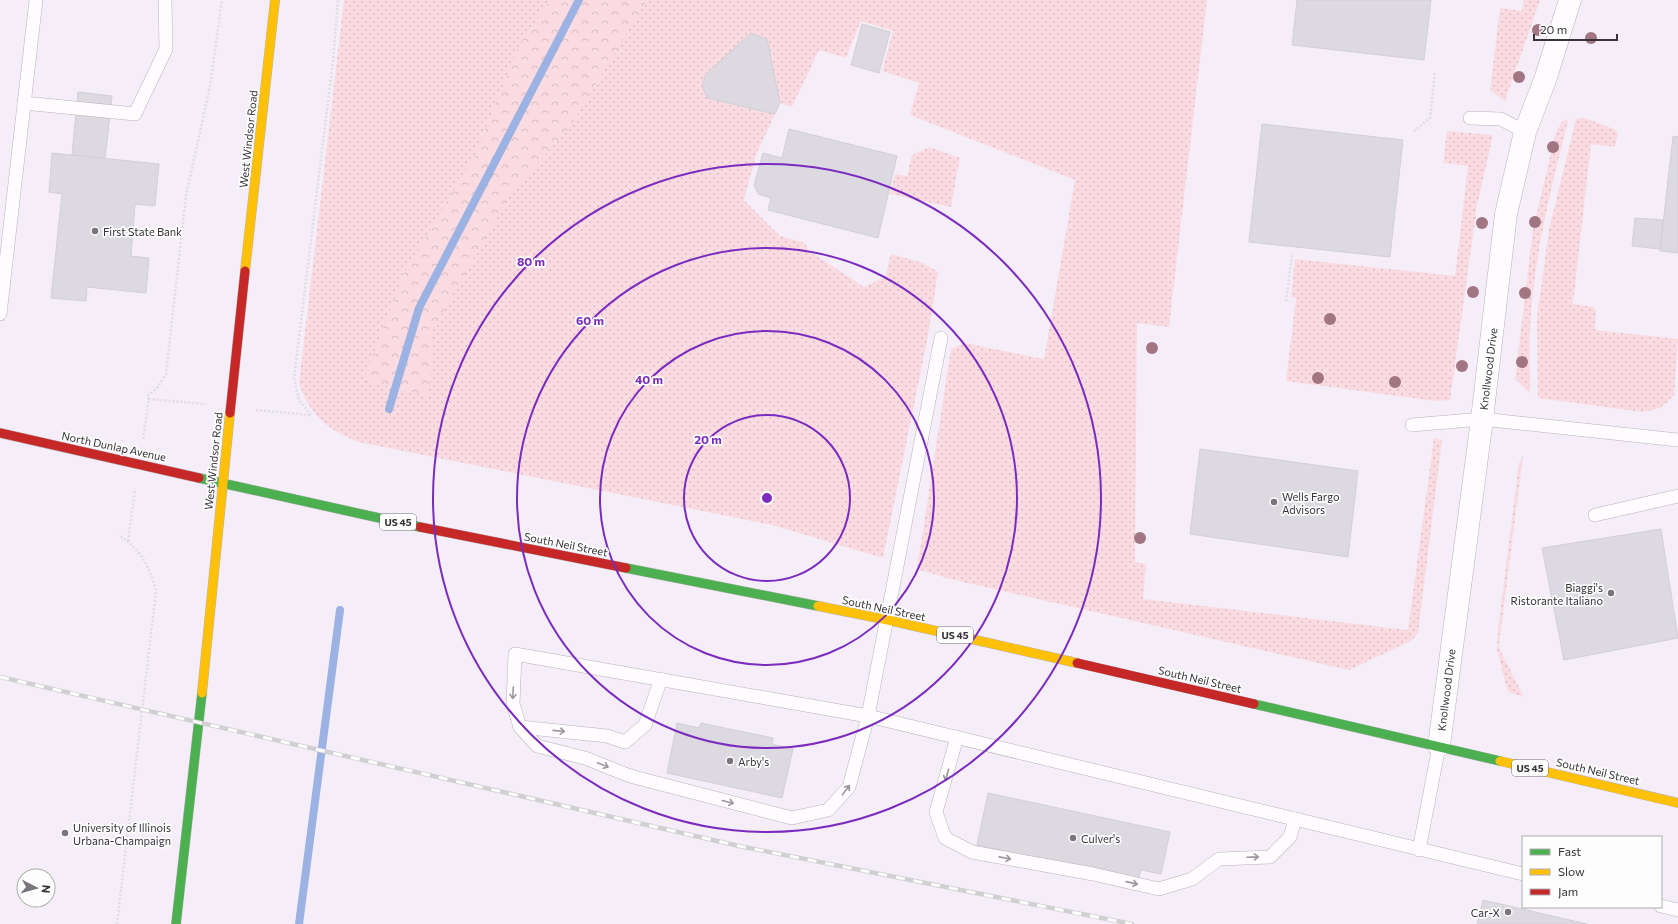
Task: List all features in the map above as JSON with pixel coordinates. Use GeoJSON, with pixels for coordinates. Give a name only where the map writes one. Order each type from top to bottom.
{"type":"FeatureCollection","features":[{"type":"Feature","properties":{"kind":"main road","name":"West Windsor Road"},"geometry":{"type":"LineString","coordinates":[[176,924],[204,677],[222,482],[276,0]]}},
{"type":"Feature","properties":{"kind":"main road","name":"North Dunlap Avenue"},"geometry":{"type":"LineString","coordinates":[[0,433],[222,482]]}},
{"type":"Feature","properties":{"kind":"main road","name":"South Neil Street"},"geometry":{"type":"LineString","coordinates":[[222,482],[374,518],[888,620],[1439,746],[1678,803]]}},
{"type":"Feature","properties":{"kind":"street","name":"Knollwood Drive"},"geometry":{"type":"LineString","coordinates":[[1439,746],[1482,418],[1506,214],[1525,132],[1546,77],[1570,0]]}},
{"type":"Feature","properties":{"kind":"lane"},"geometry":{"type":"LineString","coordinates":[[0,314],[36,0]]}},
{"type":"Feature","properties":{"kind":"lane"},"geometry":{"type":"LineString","coordinates":[[24,104],[135,114],[166,49],[165,0]]}},
{"type":"Feature","properties":{"kind":"lane"},"geometry":{"type":"LineString","coordinates":[[1470,118],[1501,119],[1525,132]]}},
{"type":"Feature","properties":{"kind":"lane"},"geometry":{"type":"LineString","coordinates":[[941,338],[888,620],[868,716],[849,787],[828,810],[792,818],[630,776],[585,758],[537,746],[520,727],[513,704],[515,654],[868,716],[1522,874]]}},
{"type":"Feature","properties":{"kind":"lane"},"geometry":{"type":"LineString","coordinates":[[1412,425],[1482,418],[1678,440]]}},
{"type":"Feature","properties":{"kind":"lane"},"geometry":{"type":"LineString","coordinates":[[1596,515],[1678,496]]}},
{"type":"Feature","properties":{"kind":"lane"},"geometry":{"type":"LineString","coordinates":[[520,727],[607,736],[625,742],[645,725],[661,679]]}},
{"type":"Feature","properties":{"kind":"lane"},"geometry":{"type":"LineString","coordinates":[[957,738],[936,812],[945,838],[972,852],[1093,874],[1159,889],[1192,879],[1219,859],[1270,857],[1290,837],[1295,819]]}},
{"type":"Feature","properties":{"kind":"lane"},"geometry":{"type":"LineString","coordinates":[[1419,850],[1439,746]]}},
{"type":"Feature","properties":{"kind":"lane"},"geometry":{"type":"LineString","coordinates":[[1662,906],[1678,910]]}},
{"type":"Feature","properties":{"kind":"path"},"geometry":{"type":"LineString","coordinates":[[128,541],[149,399],[146,396],[158,387],[166,374],[186,196],[210,86],[222,0]]}},
{"type":"Feature","properties":{"kind":"path"},"geometry":{"type":"LineString","coordinates":[[149,399],[311,415],[299,400],[294,378],[333,62],[338,0]]}},
{"type":"Feature","properties":{"kind":"path"},"geometry":{"type":"LineString","coordinates":[[1414,131],[1430,118],[1435,71]]}},
{"type":"Feature","properties":{"kind":"path"},"geometry":{"type":"LineString","coordinates":[[1286,301],[1292,255]]}},
{"type":"Feature","properties":{"kind":"path"},"geometry":{"type":"LineString","coordinates":[[117,924],[156,591],[150,568],[134,546],[119,535]]}},
{"type":"Feature","properties":{"kind":"green space"},"geometry":{"type":"Polygon","coordinates":[[[344,0],[1207,0],[1169,327],[1137,323],[1135,562],[1146,564],[1143,599],[1408,630],[1434,438],[1442,440],[1418,633],[1411,641],[1349,670],[950,579],[917,569],[951,349],[965,343],[1044,359],[1075,180],[910,115],[919,83],[882,71],[893,31],[861,21],[846,58],[819,50],[792,107],[780,103],[767,39],[751,34],[706,74],[702,85],[707,98],[775,114],[756,155],[744,200],[780,236],[805,243],[808,250],[864,287],[885,277],[891,254],[923,263],[938,272],[928,336],[883,558],[772,525],[359,442],[338,433],[314,413],[303,394],[299,383],[344,0]]]}},
{"type":"Feature","properties":{"kind":"green space"},"geometry":{"type":"Polygon","coordinates":[[[550,0],[647,0],[570,127],[511,193],[433,329],[429,396],[363,381],[404,273],[474,157],[519,46],[550,0]]]}},
{"type":"Feature","properties":{"kind":"green space"},"geometry":{"type":"Polygon","coordinates":[[[1523,0],[1540,0],[1505,101],[1490,90],[1500,8],[1522,11],[1523,0]]]}},
{"type":"Feature","properties":{"kind":"green space"},"geometry":{"type":"Polygon","coordinates":[[[1569,118],[1544,222],[1535,274],[1530,327],[1530,393],[1515,379],[1533,229],[1556,132],[1562,122],[1569,118]]]}},
{"type":"Feature","properties":{"kind":"green space"},"geometry":{"type":"Polygon","coordinates":[[[1585,118],[1614,129],[1618,133],[1615,147],[1591,144],[1573,304],[1594,307],[1596,311],[1595,330],[1678,339],[1674,396],[1660,408],[1643,412],[1538,398],[1537,318],[1549,229],[1576,119],[1585,118]]]}},
{"type":"Feature","properties":{"kind":"green space"},"geometry":{"type":"Polygon","coordinates":[[[1447,131],[1493,135],[1477,206],[1450,400],[1435,401],[1286,381],[1296,298],[1291,297],[1295,259],[1455,276],[1468,166],[1443,163],[1447,131]]]}},
{"type":"Feature","properties":{"kind":"green space"},"geometry":{"type":"Polygon","coordinates":[[[930,147],[960,158],[951,207],[890,194],[895,174],[907,176],[912,155],[930,147]]]}},
{"type":"Feature","properties":{"kind":"green space"},"geometry":{"type":"Polygon","coordinates":[[[1523,456],[1499,645],[1500,650],[1524,697],[1509,692],[1507,689],[1497,650],[1498,630],[1519,463],[1523,456]]]}},
{"type":"Feature","properties":{"kind":"building"},"geometry":{"type":"Polygon","coordinates":[[[1297,0],[1431,0],[1424,60],[1292,45],[1297,0]]]}},
{"type":"Feature","properties":{"kind":"building"},"geometry":{"type":"Polygon","coordinates":[[[862,24],[890,32],[879,73],[851,65],[862,24]]]}},
{"type":"Feature","properties":{"kind":"building"},"geometry":{"type":"Polygon","coordinates":[[[751,33],[767,39],[780,103],[775,114],[707,98],[702,85],[706,74],[751,33]]]}},
{"type":"Feature","properties":{"kind":"building"},"geometry":{"type":"Polygon","coordinates":[[[78,92],[112,96],[105,159],[72,155],[78,92]]]}},
{"type":"Feature","properties":{"kind":"building"},"geometry":{"type":"Polygon","coordinates":[[[1262,124],[1403,140],[1390,257],[1249,242],[1262,124]]]}},
{"type":"Feature","properties":{"kind":"building"},"geometry":{"type":"Polygon","coordinates":[[[789,129],[897,156],[878,238],[768,210],[771,198],[758,194],[754,185],[763,153],[782,158],[789,129]]]}},
{"type":"Feature","properties":{"kind":"building"},"geometry":{"type":"Polygon","coordinates":[[[1673,136],[1678,137],[1678,253],[1660,251],[1673,136]]]}},
{"type":"Feature","properties":{"kind":"building","name":"First State Bank"},"geometry":{"type":"Polygon","coordinates":[[[52,153],[159,164],[155,206],[135,204],[131,256],[149,258],[146,293],[87,287],[86,301],[51,298],[62,194],[49,192],[52,153]]]}},
{"type":"Feature","properties":{"kind":"building"},"geometry":{"type":"Polygon","coordinates":[[[1635,218],[1663,220],[1660,249],[1632,246],[1635,218]]]}},
{"type":"Feature","properties":{"kind":"building","name":"Wells Fargo Advisors"},"geometry":{"type":"Polygon","coordinates":[[[1200,449],[1358,471],[1348,557],[1190,534],[1200,449]]]}},
{"type":"Feature","properties":{"kind":"building","name":"Biaggi's Ristorante Italiano"},"geometry":{"type":"Polygon","coordinates":[[[1661,529],[1678,638],[1564,660],[1542,548],[1661,529]]]}},
{"type":"Feature","properties":{"kind":"building","name":"Arby's"},"geometry":{"type":"Polygon","coordinates":[[[677,723],[699,728],[701,723],[773,738],[772,744],[793,749],[782,798],[667,773],[677,723]]]}},
{"type":"Feature","properties":{"kind":"building","name":"Culver's"},"geometry":{"type":"Polygon","coordinates":[[[988,793],[1170,832],[1161,874],[1141,870],[1138,880],[977,845],[988,793]]]}},
{"type":"Feature","properties":{"kind":"building","name":"Car-X"},"geometry":{"type":"Polygon","coordinates":[[[1483,900],[1587,924],[1477,924],[1483,900]]]}},
{"type":"Feature","properties":{"kind":"waterway"},"geometry":{"type":"LineString","coordinates":[[389,409],[419,308],[579,0]]}},
{"type":"Feature","properties":{"kind":"waterway"},"geometry":{"type":"LineString","coordinates":[[299,924],[340,610]]}},
{"type":"Feature","properties":{"kind":"railway"},"geometry":{"type":"LineString","coordinates":[[0,677],[739,846],[1132,924]]}},
{"type":"Feature","properties":{"kind":"traffic: fast"},"geometry":{"type":"LineString","coordinates":[[199,478],[420,527]]}},
{"type":"Feature","properties":{"kind":"traffic: fast"},"geometry":{"type":"LineString","coordinates":[[626,568],[818,606]]}},
{"type":"Feature","properties":{"kind":"traffic: fast"},"geometry":{"type":"LineString","coordinates":[[176,924],[202,693]]}},
{"type":"Feature","properties":{"kind":"traffic: fast"},"geometry":{"type":"LineString","coordinates":[[1254,704],[1500,761]]}},
{"type":"Feature","properties":{"kind":"traffic: slow"},"geometry":{"type":"LineString","coordinates":[[245,271],[275,0]]}},
{"type":"Feature","properties":{"kind":"traffic: slow"},"geometry":{"type":"LineString","coordinates":[[202,693],[230,413]]}},
{"type":"Feature","properties":{"kind":"traffic: slow"},"geometry":{"type":"LineString","coordinates":[[818,606],[888,620],[1077,663]]}},
{"type":"Feature","properties":{"kind":"traffic: slow"},"geometry":{"type":"LineString","coordinates":[[1500,761],[1678,803]]}},
{"type":"Feature","properties":{"kind":"traffic: jam"},"geometry":{"type":"LineString","coordinates":[[230,413],[245,271]]}},
{"type":"Feature","properties":{"kind":"traffic: jam"},"geometry":{"type":"LineString","coordinates":[[0,433],[199,478]]}},
{"type":"Feature","properties":{"kind":"traffic: jam"},"geometry":{"type":"LineString","coordinates":[[420,527],[626,568]]}},
{"type":"Feature","properties":{"kind":"traffic: jam"},"geometry":{"type":"LineString","coordinates":[[1077,663],[1254,704]]}},
{"type":"Feature","properties":{"kind":"place","name":"First State Bank"},"geometry":{"type":"Point","coordinates":[95,231]}},
{"type":"Feature","properties":{"kind":"place","name":"Wells Fargo Advisors"},"geometry":{"type":"Point","coordinates":[1274,502]}},
{"type":"Feature","properties":{"kind":"place","name":"Biaggi's Ristorante Italiano"},"geometry":{"type":"Point","coordinates":[1611,593]}},
{"type":"Feature","properties":{"kind":"place","name":"Arby's"},"geometry":{"type":"Point","coordinates":[730,761]}},
{"type":"Feature","properties":{"kind":"place","name":"University of Illinois Urbana-Champaign"},"geometry":{"type":"Point","coordinates":[65,833]}},
{"type":"Feature","properties":{"kind":"place","name":"Culver's"},"geometry":{"type":"Point","coordinates":[1073,838]}},
{"type":"Feature","properties":{"kind":"place","name":"Car-X"},"geometry":{"type":"Point","coordinates":[1508,912]}}]}
